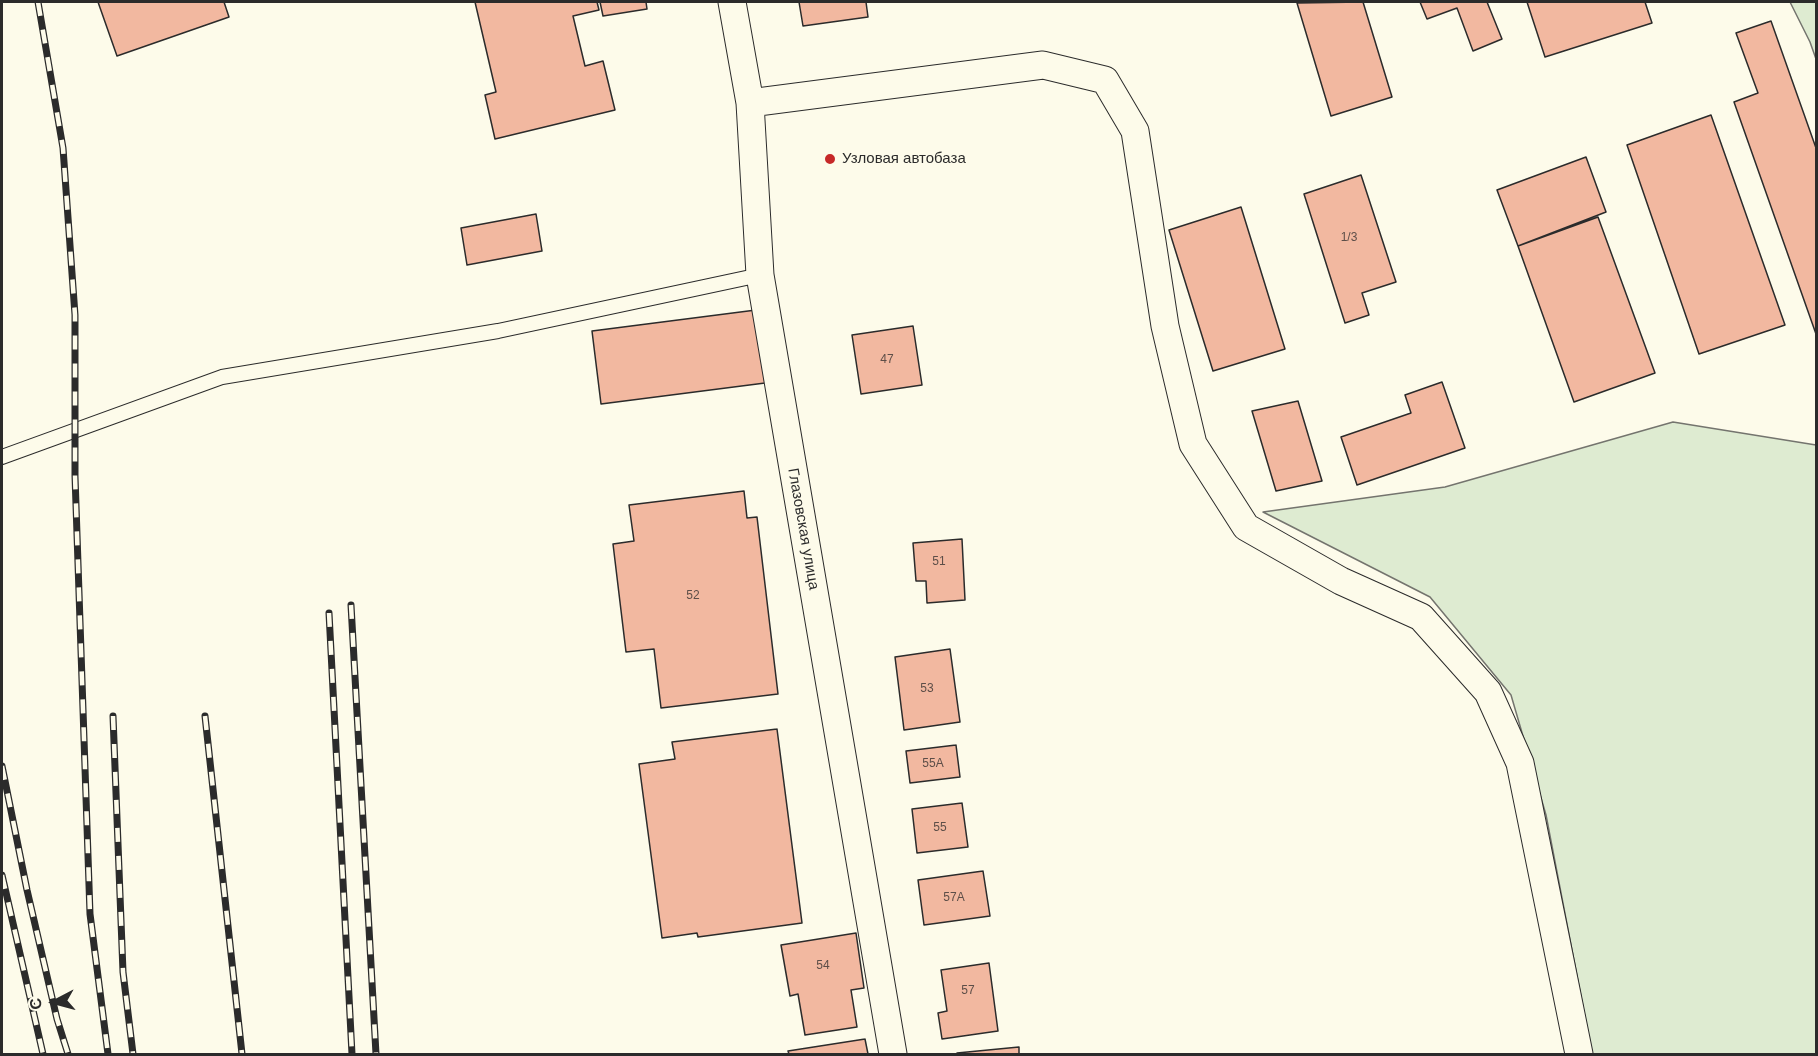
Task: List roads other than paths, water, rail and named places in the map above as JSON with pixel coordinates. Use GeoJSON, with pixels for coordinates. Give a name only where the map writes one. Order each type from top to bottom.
{"type":"FeatureCollection","features":[{"type":"Feature","properties":{"kind":"street","name":"Глазовская улица"},"geometry":{"type":"LineString","coordinates":[[732,2],[750,103],[760,275],[893,1054]]}},
{"type":"Feature","properties":{"kind":"street"},"geometry":{"type":"LineString","coordinates":[[750,103],[1043,65],[1105,80],[1135,131],[1165,326],[1193,444],[1246,527],[1341,581],[1421,617],[1488,692],[1520,763],[1579,1054]]}},
{"type":"Feature","properties":{"kind":"lane"},"geometry":{"type":"LineString","coordinates":[[2,458],[222,377],[498,331],[760,275]]}},
{"type":"Feature","properties":{"kind":"railway"},"geometry":{"type":"LineString","coordinates":[[38,2],[63,148],[75,315],[75,476],[90,914],[108,1054]]}},
{"type":"Feature","properties":{"kind":"railway"},"geometry":{"type":"LineString","coordinates":[[351,605],[376,1054]]}},
{"type":"Feature","properties":{"kind":"railway"},"geometry":{"type":"LineString","coordinates":[[329,613],[352,1054]]}},
{"type":"Feature","properties":{"kind":"railway"},"geometry":{"type":"LineString","coordinates":[[113,716],[123,972],[133,1054]]}},
{"type":"Feature","properties":{"kind":"railway"},"geometry":{"type":"LineString","coordinates":[[205,716],[242,1054]]}},
{"type":"Feature","properties":{"kind":"railway"},"geometry":{"type":"LineString","coordinates":[[2,766],[27,890],[57,1019],[68,1054]]}},
{"type":"Feature","properties":{"kind":"railway"},"geometry":{"type":"LineString","coordinates":[[2,875],[43,1054]]}},
{"type":"Feature","properties":{"kind":"place","name":"Узловая автобаза"},"geometry":{"type":"Point","coordinates":[830,159]}}]}
